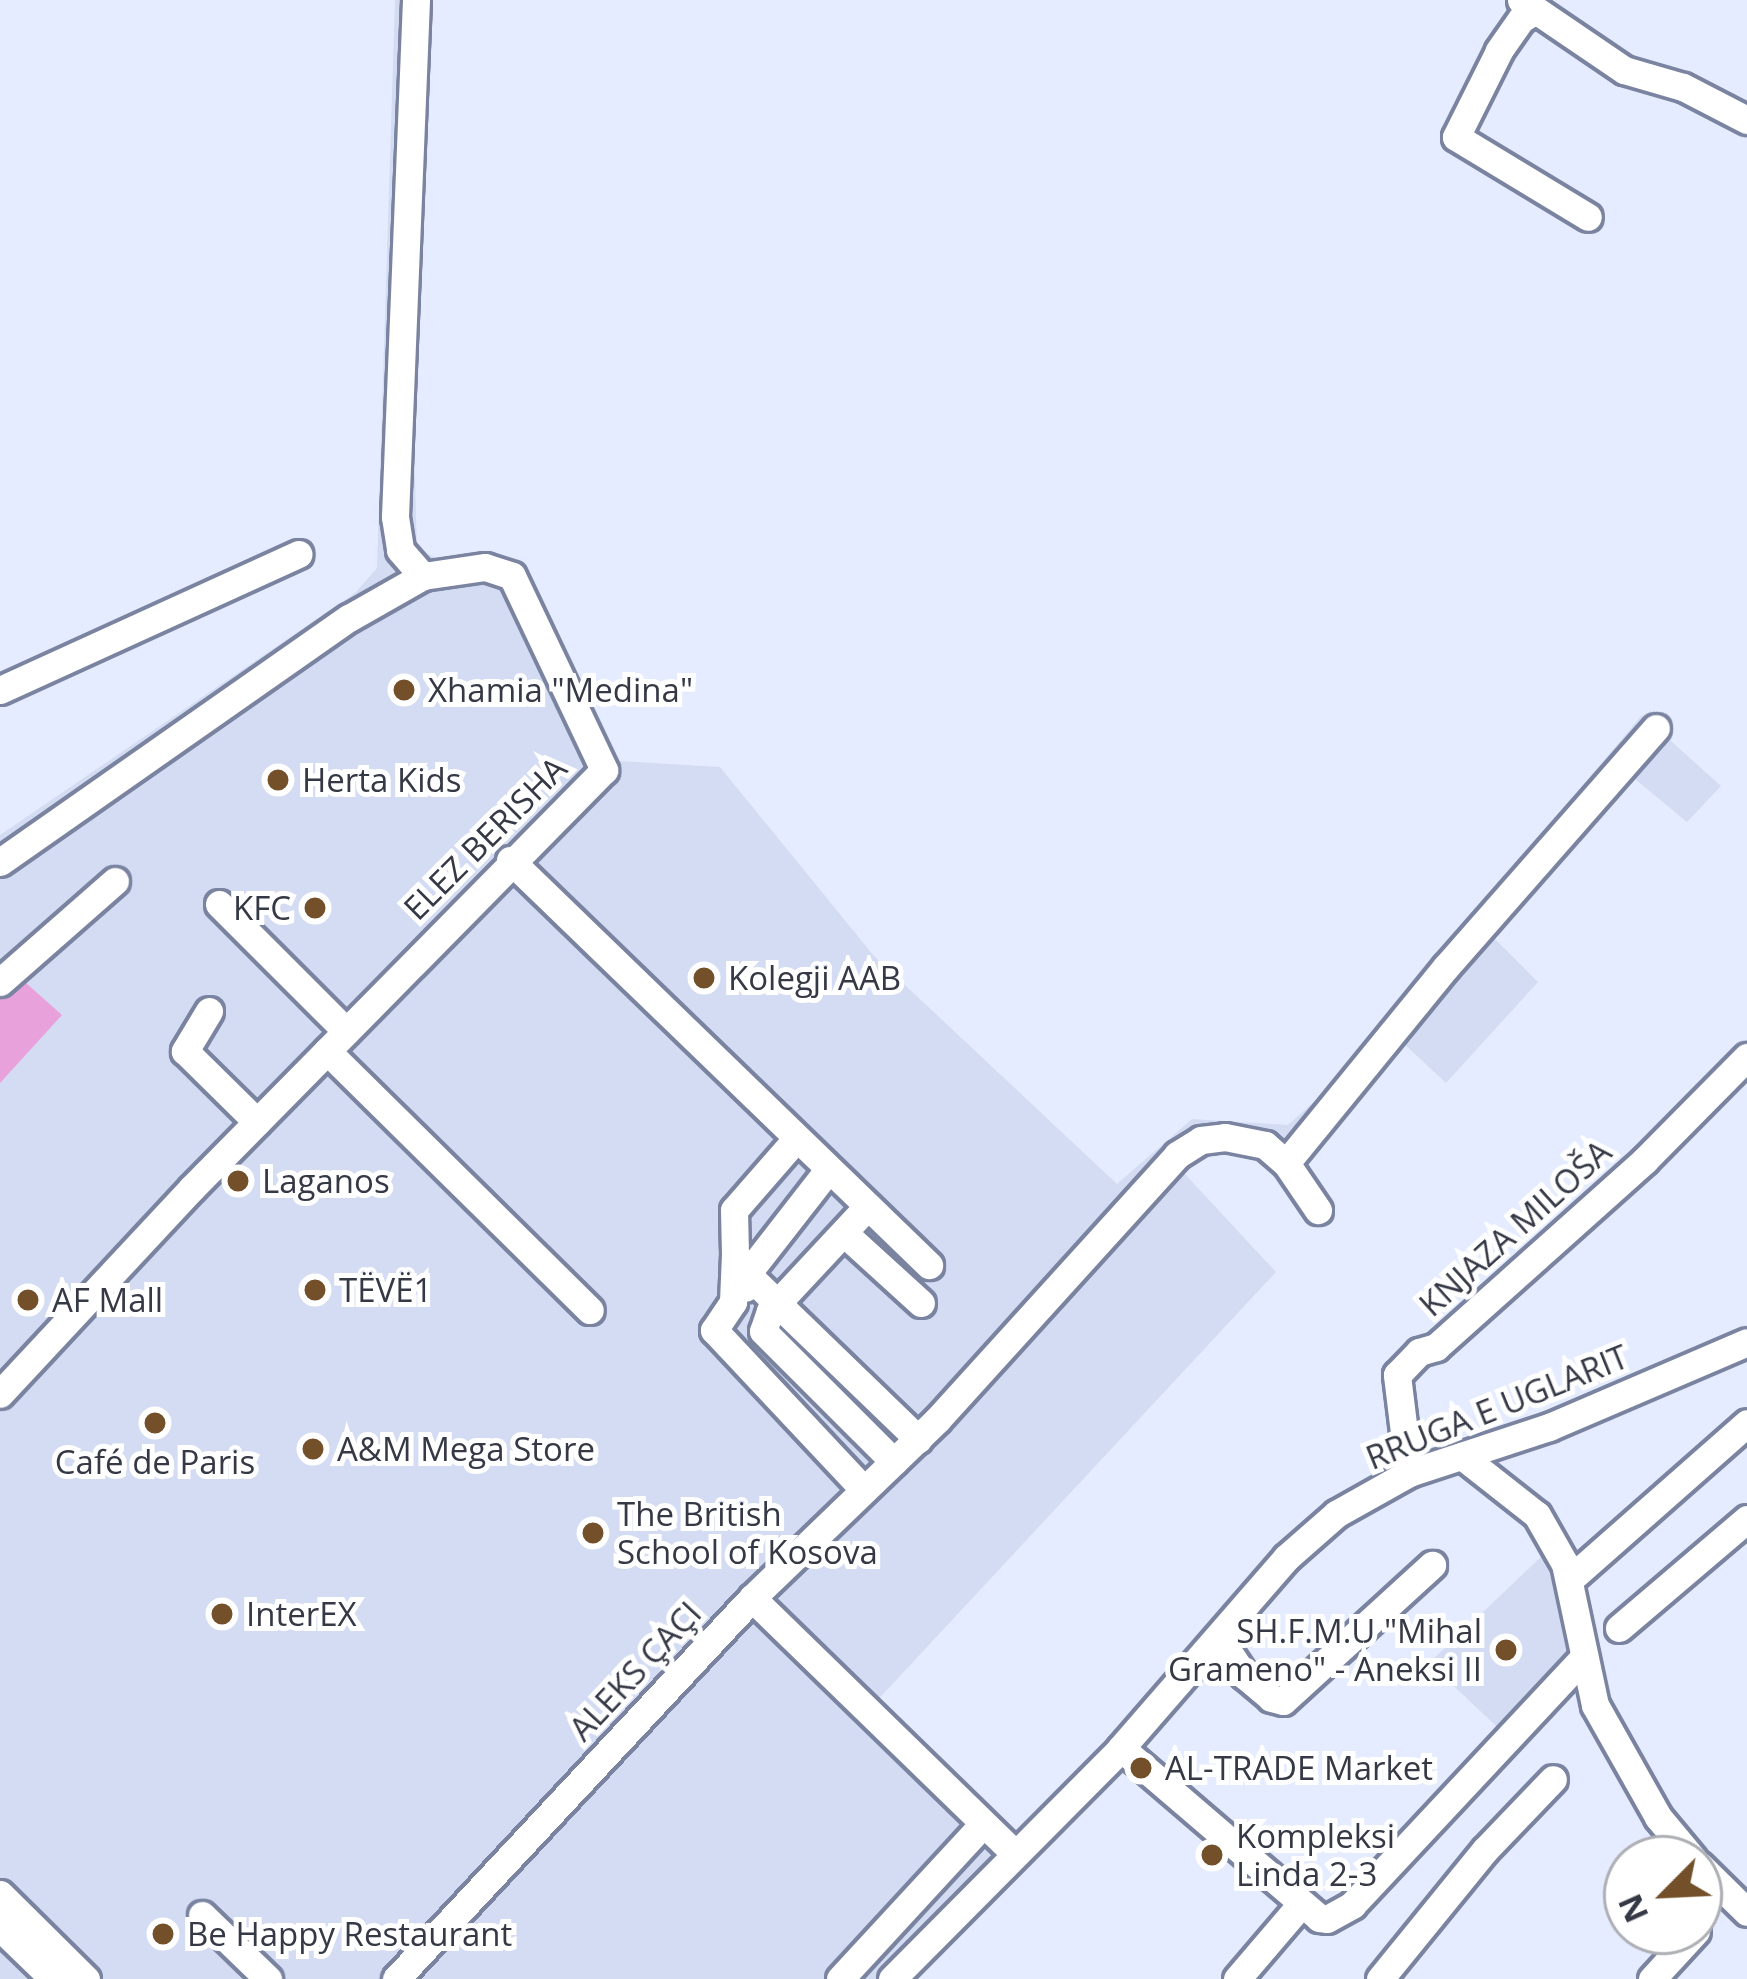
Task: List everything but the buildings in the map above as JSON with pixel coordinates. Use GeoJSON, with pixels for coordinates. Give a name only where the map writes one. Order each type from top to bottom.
{"type":"FeatureCollection","features":[{"type":"Feature","properties":{"kind":"highway"},"geometry":{"type":"LineString","coordinates":[[0,1919],[62,1979]]}},
{"type":"Feature","properties":{"kind":"highway"},"geometry":{"type":"LineString","coordinates":[[0,1956],[23,1979]]}},
{"type":"Feature","properties":{"kind":"street"},"geometry":{"type":"LineString","coordinates":[[0,862],[349,618],[424,576],[400,550],[395,517],[416,0]]}},
{"type":"Feature","properties":{"kind":"street"},"geometry":{"type":"LineString","coordinates":[[1588,217],[1456,137],[1527,5],[1624,70],[1683,87],[1746,115]]}},
{"type":"Feature","properties":{"kind":"street"},"geometry":{"type":"LineString","coordinates":[[0,690],[299,554]]}},
{"type":"Feature","properties":{"kind":"street","name":"ELEZ BERISHA"},"geometry":{"type":"LineString","coordinates":[[0,1394],[510,860],[604,770],[512,576],[485,567],[424,576]]}},
{"type":"Feature","properties":{"kind":"street"},"geometry":{"type":"LineString","coordinates":[[1318,1210],[1286,1163],[1447,967],[1656,728]]}},
{"type":"Feature","properties":{"kind":"street"},"geometry":{"type":"LineString","coordinates":[[510,860],[929,1265]]}},
{"type":"Feature","properties":{"kind":"street"},"geometry":{"type":"LineString","coordinates":[[0,982],[116,881]]}},
{"type":"Feature","properties":{"kind":"street"},"geometry":{"type":"LineString","coordinates":[[219,904],[336,1041],[590,1310]]}},
{"type":"Feature","properties":{"kind":"street"},"geometry":{"type":"LineString","coordinates":[[209,1010],[185,1044],[187,1054],[257,1122]]}},
{"type":"Feature","properties":{"kind":"street","name":"KNJAZA MILOŠA"},"geometry":{"type":"LineString","coordinates":[[1409,1473],[1397,1375],[1419,1352],[1436,1347],[1646,1160],[1747,1057]]}},
{"type":"Feature","properties":{"kind":"street","name":"ALEKS ÇAÇI"},"geometry":{"type":"LineString","coordinates":[[396,1979],[752,1598],[918,1439],[1178,1155],[1201,1140],[1225,1137],[1265,1145],[1286,1163]]}},
{"type":"Feature","properties":{"kind":"street"},"geometry":{"type":"LineString","coordinates":[[796,1139],[734,1210],[747,1298],[763,1331],[894,1462]]}},
{"type":"Feature","properties":{"kind":"street"},"geometry":{"type":"LineString","coordinates":[[828,1170],[741,1264],[734,1302],[714,1330],[864,1490]]}},
{"type":"Feature","properties":{"kind":"street"},"geometry":{"type":"LineString","coordinates":[[763,1331],[778,1306],[866,1208]]}},
{"type":"Feature","properties":{"kind":"street"},"geometry":{"type":"LineString","coordinates":[[844,1233],[921,1303]]}},
{"type":"Feature","properties":{"kind":"street"},"geometry":{"type":"LineString","coordinates":[[741,1264],[778,1306],[918,1439]]}},
{"type":"Feature","properties":{"kind":"street","name":"RRUGA E UGLARIT"},"geometry":{"type":"LineString","coordinates":[[892,1979],[1120,1748],[1286,1558],[1336,1514],[1409,1473],[1549,1427],[1744,1337]]}},
{"type":"Feature","properties":{"kind":"street"},"geometry":{"type":"LineString","coordinates":[[1569,1580],[1747,1423]]}},
{"type":"Feature","properties":{"kind":"street"},"geometry":{"type":"LineString","coordinates":[[1462,1456],[1537,1515],[1569,1580],[1595,1705],[1658,1817],[1673,1835]]}},
{"type":"Feature","properties":{"kind":"street"},"geometry":{"type":"LineString","coordinates":[[1619,1628],[1747,1519]]}},
{"type":"Feature","properties":{"kind":"street"},"geometry":{"type":"LineString","coordinates":[[1219,1638],[1244,1675],[1271,1699],[1283,1701],[1432,1564]]}},
{"type":"Feature","properties":{"kind":"street"},"geometry":{"type":"LineString","coordinates":[[752,1598],[981,1826],[1014,1852]]}},
{"type":"Feature","properties":{"kind":"street"},"geometry":{"type":"LineString","coordinates":[[1120,1748],[1301,1904],[1327,1919],[1352,1905],[1585,1657]]}},
{"type":"Feature","properties":{"kind":"street"},"geometry":{"type":"LineString","coordinates":[[1380,1979],[1486,1850],[1552,1779]]}},
{"type":"Feature","properties":{"kind":"street"},"geometry":{"type":"LineString","coordinates":[[840,1979],[981,1826]]}},
{"type":"Feature","properties":{"kind":"street"},"geometry":{"type":"LineString","coordinates":[[0,1894],[86,1979]]}},
{"type":"Feature","properties":{"kind":"street"},"geometry":{"type":"LineString","coordinates":[[1237,1979],[1301,1904]]}},
{"type":"Feature","properties":{"kind":"street"},"geometry":{"type":"LineString","coordinates":[[202,1915],[268,1979]]}},
{"type":"Feature","properties":{"kind":"street"},"geometry":{"type":"LineString","coordinates":[[1652,1979],[1674,1955]]}},
{"type":"Feature","properties":{"kind":"shaded area"},"geometry":{"type":"Polygon","coordinates":[[[395,0],[432,0],[409,277],[417,550],[488,578],[514,602],[584,759],[720,767],[874,956],[1117,1184],[1192,1119],[1288,1125],[1325,1092],[1642,715],[1721,786],[1687,822],[1630,775],[1488,932],[1538,982],[1446,1083],[1402,1042],[1305,1165],[1220,1141],[1183,1172],[1276,1272],[858,1721],[997,1856],[884,1979],[0,1979],[0,835],[355,593],[377,568],[395,0]]]}},
{"type":"Feature","properties":{"kind":"shaded area"},"geometry":{"type":"Polygon","coordinates":[[[17,975],[62,1015],[0,1083],[0,991],[17,975]]]}},
{"type":"Feature","properties":{"kind":"shaded area","name":"SH.F.M.U \"Mihal Grameno\" - Aneksi II"},"geometry":{"type":"Polygon","coordinates":[[[1542,1556],[1575,1636],[1543,1703],[1508,1737],[1429,1663],[1542,1556]]]}},
{"type":"Feature","properties":{"kind":"place","name":"Xhamia \"Medina\""},"geometry":{"type":"Point","coordinates":[404,690]}},
{"type":"Feature","properties":{"kind":"place","name":"Herta Kids"},"geometry":{"type":"Point","coordinates":[278,780]}},
{"type":"Feature","properties":{"kind":"place","name":"KFC"},"geometry":{"type":"Point","coordinates":[315,908]}},
{"type":"Feature","properties":{"kind":"place","name":"Kolegji AAB"},"geometry":{"type":"Point","coordinates":[704,978]}},
{"type":"Feature","properties":{"kind":"place","name":"Laganos"},"geometry":{"type":"Point","coordinates":[238,1181]}},
{"type":"Feature","properties":{"kind":"place","name":"TËVË1"},"geometry":{"type":"Point","coordinates":[315,1290]}},
{"type":"Feature","properties":{"kind":"place","name":"AF Mall"},"geometry":{"type":"Point","coordinates":[28,1300]}},
{"type":"Feature","properties":{"kind":"place","name":"Café de Paris"},"geometry":{"type":"Point","coordinates":[155,1423]}},
{"type":"Feature","properties":{"kind":"place","name":"A&M Mega Store"},"geometry":{"type":"Point","coordinates":[313,1449]}},
{"type":"Feature","properties":{"kind":"place","name":"The British School of Kosova"},"geometry":{"type":"Point","coordinates":[593,1533]}},
{"type":"Feature","properties":{"kind":"place","name":"InterEX"},"geometry":{"type":"Point","coordinates":[222,1614]}},
{"type":"Feature","properties":{"kind":"place","name":"SH.F.M.U \"Mihal Grameno\" - Aneksi II"},"geometry":{"type":"Point","coordinates":[1506,1650]}},
{"type":"Feature","properties":{"kind":"place","name":"AL-TRADE Market"},"geometry":{"type":"Point","coordinates":[1141,1768]}},
{"type":"Feature","properties":{"kind":"place","name":"Kompleksi Linda 2-3"},"geometry":{"type":"Point","coordinates":[1212,1855]}},
{"type":"Feature","properties":{"kind":"place","name":"Be Happy Restaurant"},"geometry":{"type":"Point","coordinates":[163,1934]}}]}
